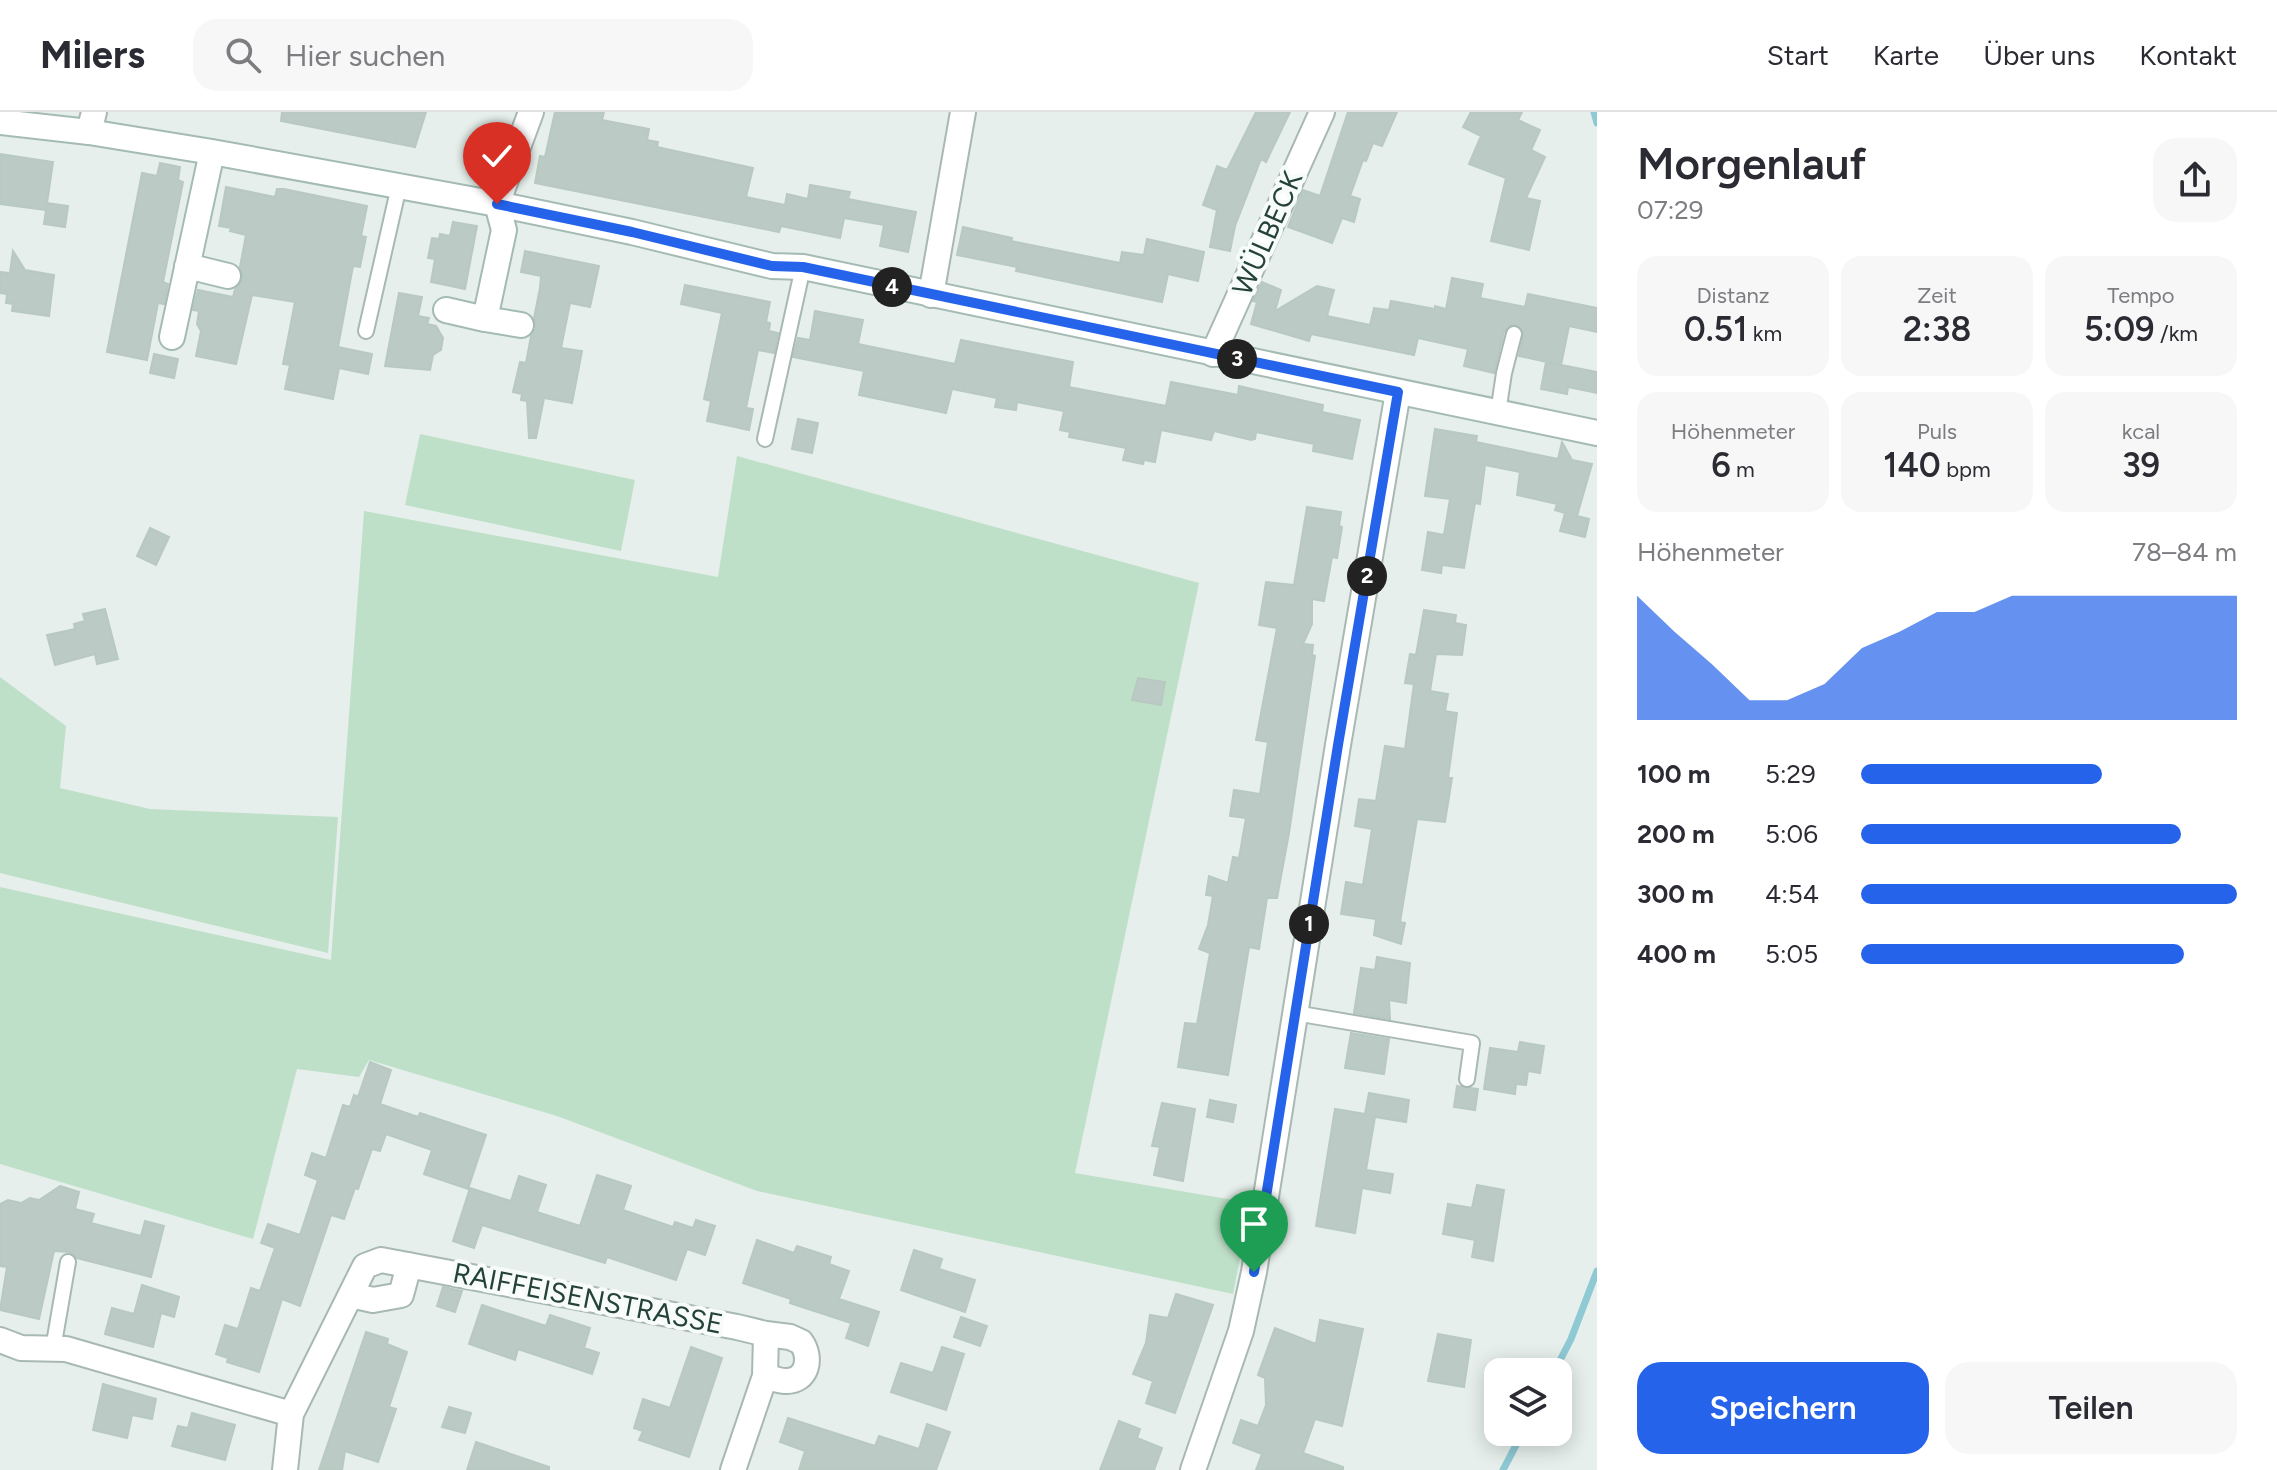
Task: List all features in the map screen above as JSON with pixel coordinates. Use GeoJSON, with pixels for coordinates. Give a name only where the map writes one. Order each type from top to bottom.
{"type":"FeatureCollection","features":[{"type":"Feature","properties":{"kind":"street"},"geometry":{"type":"LineString","coordinates":[[485,319],[504,230],[497,204],[531,112]]}},
{"type":"Feature","properties":{"kind":"street"},"geometry":{"type":"LineString","coordinates":[[931,295],[963,112]]}},
{"type":"Feature","properties":{"kind":"street","name":"WÜLBECK"},"geometry":{"type":"LineString","coordinates":[[1213,354],[1322,112]]}},
{"type":"Feature","properties":{"kind":"street"},"geometry":{"type":"LineString","coordinates":[[0,122],[92,122],[212,152],[497,204],[772,266],[803,267],[1597,433]]}},
{"type":"Feature","properties":{"kind":"street"},"geometry":{"type":"LineString","coordinates":[[172,337],[212,152]]}},
{"type":"Feature","properties":{"kind":"street"},"geometry":{"type":"LineString","coordinates":[[187,266],[228,276]]}},
{"type":"Feature","properties":{"kind":"street"},"geometry":{"type":"LineString","coordinates":[[446,310],[521,325]]}},
{"type":"Feature","properties":{"kind":"street"},"geometry":{"type":"LineString","coordinates":[[1193,1470],[1241,1331],[1254,1272],[1398,392]]}},
{"type":"Feature","properties":{"kind":"street","name":"RAIFFEISENSTRASSE"},"geometry":{"type":"LineString","coordinates":[[285,1470],[291,1414],[365,1266],[381,1260],[796,1339],[805,1348],[808,1360],[804,1372],[794,1380],[782,1381],[765,1376]]}},
{"type":"Feature","properties":{"kind":"street"},"geometry":{"type":"LineString","coordinates":[[351,1295],[373,1300],[401,1295],[409,1265]]}},
{"type":"Feature","properties":{"kind":"street"},"geometry":{"type":"LineString","coordinates":[[733,1470],[765,1376],[766,1334]]}},
{"type":"Feature","properties":{"kind":"street"},"geometry":{"type":"LineString","coordinates":[[0,1364],[11,1344],[66,1349],[291,1414]]}},
{"type":"Feature","properties":{"kind":"lane"},"geometry":{"type":"LineString","coordinates":[[366,331],[399,186]]}},
{"type":"Feature","properties":{"kind":"lane"},"geometry":{"type":"LineString","coordinates":[[765,439],[803,267]]}},
{"type":"Feature","properties":{"kind":"lane"},"geometry":{"type":"LineString","coordinates":[[1498,413],[1514,334]]}},
{"type":"Feature","properties":{"kind":"lane"},"geometry":{"type":"LineString","coordinates":[[1295,1013],[1472,1043],[1467,1079]]}},
{"type":"Feature","properties":{"kind":"lane"},"geometry":{"type":"LineString","coordinates":[[53,1349],[68,1262]]}},
{"type":"Feature","properties":{"kind":"green space"},"geometry":{"type":"Polygon","coordinates":[[[420,434],[635,480],[621,551],[405,505],[420,434]]]}},
{"type":"Feature","properties":{"kind":"green space"},"geometry":{"type":"Polygon","coordinates":[[[737,456],[1199,583],[1075,1173],[1251,1203],[1233,1294],[757,1191],[557,1116],[369,1060],[359,1077],[297,1069],[253,1239],[0,1164],[0,887],[331,960],[364,511],[718,577],[737,456]]]}},
{"type":"Feature","properties":{"kind":"green space"},"geometry":{"type":"Polygon","coordinates":[[[0,677],[66,726],[60,788],[150,809],[338,817],[328,953],[0,873],[0,677]]]}},
{"type":"Feature","properties":{"kind":"building"},"geometry":{"type":"Polygon","coordinates":[[[282,112],[426,112],[415,147],[281,121],[282,112]]]}},
{"type":"Feature","properties":{"kind":"building"},"geometry":{"type":"Polygon","coordinates":[[[555,112],[604,112],[602,120],[649,129],[647,140],[658,142],[657,147],[753,168],[746,197],[785,205],[787,194],[808,199],[810,185],[850,192],[848,199],[916,212],[908,252],[880,246],[884,225],[844,218],[840,238],[781,226],[779,232],[535,183],[540,156],[545,157],[555,112]]]}},
{"type":"Feature","properties":{"kind":"building"},"geometry":{"type":"Polygon","coordinates":[[[1256,112],[1290,112],[1266,162],[1261,159],[1235,226],[1230,251],[1210,247],[1217,210],[1203,205],[1217,166],[1227,170],[1256,112]]]}},
{"type":"Feature","properties":{"kind":"building"},"geometry":{"type":"Polygon","coordinates":[[[1348,112],[1397,112],[1382,146],[1373,143],[1366,161],[1363,160],[1350,196],[1360,199],[1354,222],[1342,218],[1332,243],[1288,227],[1303,190],[1320,196],[1348,112]]]}},
{"type":"Feature","properties":{"kind":"building"},"geometry":{"type":"Polygon","coordinates":[[[1471,112],[1522,112],[1518,120],[1540,130],[1531,150],[1545,157],[1526,198],[1540,201],[1529,250],[1491,241],[1506,178],[1469,164],[1481,136],[1463,127],[1471,112]]]}},
{"type":"Feature","properties":{"kind":"building"},"geometry":{"type":"Polygon","coordinates":[[[0,154],[53,162],[47,203],[68,206],[65,227],[44,224],[46,210],[0,204],[0,154]]]}},
{"type":"Feature","properties":{"kind":"building"},"geometry":{"type":"Polygon","coordinates":[[[160,163],[180,167],[178,180],[183,182],[163,282],[168,284],[164,304],[158,303],[147,360],[107,352],[142,173],[157,176],[160,163]]]}},
{"type":"Feature","properties":{"kind":"building"},"geometry":{"type":"Polygon","coordinates":[[[226,187],[275,197],[277,189],[284,189],[367,206],[361,236],[366,237],[360,267],[353,266],[338,347],[372,354],[368,374],[339,368],[333,399],[285,389],[290,365],[283,364],[295,302],[252,295],[236,364],[196,356],[201,331],[197,324],[199,311],[193,310],[198,290],[233,297],[243,279],[240,267],[246,235],[219,226],[226,187]]]}},
{"type":"Feature","properties":{"kind":"building"},"geometry":{"type":"Polygon","coordinates":[[[453,222],[477,226],[465,289],[431,282],[435,259],[428,258],[432,238],[439,239],[440,234],[450,236],[453,222]]]}},
{"type":"Feature","properties":{"kind":"building"},"geometry":{"type":"Polygon","coordinates":[[[963,227],[1012,238],[1011,241],[1120,263],[1122,252],[1144,255],[1147,239],[1204,252],[1198,281],[1168,274],[1162,302],[1016,271],[1017,267],[957,255],[963,227]]]}},
{"type":"Feature","properties":{"kind":"building"},"geometry":{"type":"Polygon","coordinates":[[[13,251],[25,270],[54,275],[49,316],[12,311],[13,304],[6,303],[7,294],[0,293],[0,272],[10,273],[13,251]]]}},
{"type":"Feature","properties":{"kind":"building"},"geometry":{"type":"Polygon","coordinates":[[[525,251],[599,266],[590,307],[570,303],[561,348],[582,351],[572,403],[544,398],[536,438],[529,438],[527,401],[521,400],[522,394],[513,392],[520,362],[526,363],[531,336],[536,328],[534,318],[540,288],[541,276],[521,272],[525,251]]]}},
{"type":"Feature","properties":{"kind":"building"},"geometry":{"type":"Polygon","coordinates":[[[1452,278],[1483,284],[1480,298],[1525,307],[1528,294],[1597,308],[1597,332],[1569,326],[1561,365],[1519,356],[1524,332],[1517,325],[1511,325],[1504,332],[1494,373],[1464,366],[1468,349],[1418,338],[1414,355],[1311,334],[1309,341],[1251,324],[1257,302],[1253,301],[1262,282],[1281,290],[1275,311],[1317,286],[1334,290],[1327,316],[1370,325],[1374,308],[1389,310],[1391,301],[1446,309],[1452,278]]]}},
{"type":"Feature","properties":{"kind":"building"},"geometry":{"type":"Polygon","coordinates":[[[685,285],[770,302],[766,322],[770,323],[769,331],[778,333],[774,353],[758,350],[746,408],[753,409],[749,430],[707,421],[711,401],[704,399],[722,313],[681,304],[685,285]]]}},
{"type":"Feature","properties":{"kind":"building"},"geometry":{"type":"Polygon","coordinates":[[[399,293],[422,297],[418,316],[429,318],[427,324],[436,326],[443,338],[441,350],[433,355],[430,370],[385,366],[399,293]]]}},
{"type":"Feature","properties":{"kind":"building"},"geometry":{"type":"Polygon","coordinates":[[[815,311],[863,320],[858,344],[955,364],[961,340],[1073,362],[1069,387],[1166,406],[1171,382],[1238,395],[1239,386],[1323,405],[1322,412],[1360,420],[1352,459],[1313,451],[1314,444],[1256,432],[1255,439],[1251,440],[1214,431],[1211,440],[1161,430],[1155,462],[1144,460],[1143,464],[1123,460],[1126,448],[1069,437],[1070,432],[1060,430],[1064,411],[1017,402],[1016,410],[995,407],[997,398],[952,389],[946,413],[859,395],[864,371],[793,357],[798,338],[810,340],[815,311]]]}},
{"type":"Feature","properties":{"kind":"building"},"geometry":{"type":"Polygon","coordinates":[[[154,354],[178,359],[174,378],[150,373],[154,354]]]}},
{"type":"Feature","properties":{"kind":"building"},"geometry":{"type":"Polygon","coordinates":[[[1546,362],[1597,372],[1597,393],[1568,387],[1567,394],[1541,389],[1546,362]]]}},
{"type":"Feature","properties":{"kind":"building"},"geometry":{"type":"Polygon","coordinates":[[[798,419],[818,423],[812,453],[792,449],[798,419]]]}},
{"type":"Feature","properties":{"kind":"building"},"geometry":{"type":"Polygon","coordinates":[[[1435,429],[1477,436],[1476,442],[1558,459],[1562,442],[1572,460],[1592,464],[1577,516],[1589,519],[1585,537],[1560,531],[1565,513],[1555,510],[1557,504],[1517,495],[1520,472],[1485,465],[1480,504],[1475,503],[1464,568],[1442,565],[1441,573],[1422,570],[1428,532],[1444,535],[1450,499],[1425,496],[1435,429]]]}},
{"type":"Feature","properties":{"kind":"building"},"geometry":{"type":"Polygon","coordinates":[[[1307,507],[1341,512],[1339,526],[1342,527],[1337,558],[1332,557],[1324,601],[1312,599],[1312,624],[1303,644],[1313,645],[1312,655],[1315,656],[1277,898],[1267,898],[1259,949],[1249,947],[1228,1075],[1178,1067],[1185,1023],[1197,1024],[1210,953],[1199,949],[1208,925],[1213,896],[1206,895],[1209,876],[1228,883],[1233,857],[1239,858],[1246,818],[1230,816],[1234,790],[1260,794],[1268,742],[1256,740],[1277,628],[1259,625],[1266,582],[1294,585],[1307,507]]]}},
{"type":"Feature","properties":{"kind":"building"},"geometry":{"type":"Polygon","coordinates":[[[150,528],[169,537],[156,565],[137,556],[150,528]]]}},
{"type":"Feature","properties":{"kind":"building"},"geometry":{"type":"Polygon","coordinates":[[[105,609],[118,659],[97,664],[95,654],[55,665],[47,635],[75,629],[74,624],[85,621],[83,614],[105,609]]]}},
{"type":"Feature","properties":{"kind":"building"},"geometry":{"type":"Polygon","coordinates":[[[1424,610],[1456,615],[1455,623],[1466,625],[1462,655],[1436,654],[1430,691],[1448,694],[1445,711],[1457,713],[1448,778],[1452,778],[1445,822],[1417,819],[1400,922],[1405,923],[1401,944],[1374,935],[1376,919],[1341,914],[1346,882],[1363,885],[1372,829],[1355,826],[1359,799],[1376,801],[1385,746],[1405,749],[1414,684],[1405,683],[1410,654],[1416,655],[1424,610]]]}},
{"type":"Feature","properties":{"kind":"building"},"geometry":{"type":"Polygon","coordinates":[[[1138,678],[1165,682],[1161,705],[1132,700],[1138,678]]]}},
{"type":"Feature","properties":{"kind":"building"},"geometry":{"type":"Polygon","coordinates":[[[1377,957],[1410,963],[1406,1003],[1389,1000],[1390,1019],[1354,1013],[1361,968],[1375,970],[1377,957]]]}},
{"type":"Feature","properties":{"kind":"building"},"geometry":{"type":"Polygon","coordinates":[[[1351,1033],[1389,1039],[1384,1074],[1345,1068],[1351,1033]]]}},
{"type":"Feature","properties":{"kind":"building"},"geometry":{"type":"Polygon","coordinates":[[[1520,1042],[1544,1046],[1540,1073],[1528,1071],[1526,1085],[1516,1084],[1515,1094],[1484,1089],[1490,1048],[1518,1052],[1520,1042]]]}},
{"type":"Feature","properties":{"kind":"building"},"geometry":{"type":"Polygon","coordinates":[[[370,1062],[391,1070],[380,1104],[418,1117],[420,1113],[486,1135],[468,1189],[424,1174],[432,1150],[386,1134],[380,1151],[372,1149],[344,1219],[331,1215],[300,1306],[282,1299],[259,1372],[227,1362],[228,1358],[216,1354],[225,1325],[238,1329],[251,1288],[260,1291],[275,1248],[261,1243],[268,1224],[300,1235],[318,1180],[305,1175],[312,1153],[326,1158],[343,1105],[350,1107],[354,1095],[358,1097],[370,1062]]]}},
{"type":"Feature","properties":{"kind":"building"},"geometry":{"type":"Polygon","coordinates":[[[1457,1086],[1478,1089],[1475,1110],[1454,1107],[1457,1086]]]}},
{"type":"Feature","properties":{"kind":"building"},"geometry":{"type":"Polygon","coordinates":[[[1369,1093],[1409,1100],[1406,1122],[1375,1117],[1366,1170],[1393,1174],[1390,1193],[1362,1188],[1355,1233],[1316,1226],[1335,1109],[1365,1114],[1369,1093]]]}},
{"type":"Feature","properties":{"kind":"building"},"geometry":{"type":"Polygon","coordinates":[[[1210,1100],[1236,1105],[1233,1122],[1207,1117],[1210,1100]]]}},
{"type":"Feature","properties":{"kind":"building"},"geometry":{"type":"Polygon","coordinates":[[[1162,1103],[1195,1109],[1183,1181],[1154,1175],[1160,1147],[1152,1146],[1162,1103]]]}},
{"type":"Feature","properties":{"kind":"building"},"geometry":{"type":"Polygon","coordinates":[[[597,1175],[631,1186],[623,1210],[673,1227],[675,1222],[693,1228],[696,1220],[715,1226],[705,1255],[687,1249],[676,1280],[607,1257],[605,1263],[482,1225],[474,1248],[453,1241],[470,1188],[511,1201],[519,1176],[546,1185],[537,1212],[580,1226],[597,1175]]]}},
{"type":"Feature","properties":{"kind":"building"},"geometry":{"type":"Polygon","coordinates":[[[1477,1185],[1504,1190],[1493,1261],[1472,1257],[1475,1240],[1443,1234],[1448,1204],[1472,1208],[1477,1185]]]}},
{"type":"Feature","properties":{"kind":"building"},"geometry":{"type":"Polygon","coordinates":[[[60,1186],[79,1192],[75,1209],[94,1214],[91,1223],[141,1236],[145,1221],[164,1226],[151,1277],[77,1258],[70,1252],[54,1251],[39,1319],[0,1310],[7,1267],[0,1266],[0,1204],[8,1200],[21,1203],[30,1198],[39,1200],[60,1186]]]}},
{"type":"Feature","properties":{"kind":"building"},"geometry":{"type":"Polygon","coordinates":[[[757,1240],[794,1253],[797,1246],[831,1257],[829,1264],[849,1271],[839,1299],[879,1312],[868,1346],[846,1338],[851,1323],[790,1303],[791,1299],[743,1283],[757,1240]]]}},
{"type":"Feature","properties":{"kind":"building"},"geometry":{"type":"Polygon","coordinates":[[[914,1250],[942,1259],[939,1269],[975,1280],[965,1312],[901,1290],[914,1250]]]}},
{"type":"Feature","properties":{"kind":"building"},"geometry":{"type":"Polygon","coordinates":[[[142,1285],[179,1297],[174,1317],[161,1313],[153,1347],[105,1334],[112,1308],[134,1314],[142,1285]]]}},
{"type":"Feature","properties":{"kind":"building"},"geometry":{"type":"Polygon","coordinates":[[[443,1287],[462,1291],[455,1312],[437,1306],[443,1287]]]}},
{"type":"Feature","properties":{"kind":"building"},"geometry":{"type":"Polygon","coordinates":[[[1176,1294],[1213,1305],[1175,1413],[1146,1403],[1153,1381],[1133,1374],[1146,1343],[1150,1315],[1168,1318],[1176,1294]]]}},
{"type":"Feature","properties":{"kind":"building"},"geometry":{"type":"Polygon","coordinates":[[[482,1305],[546,1326],[550,1315],[590,1328],[584,1348],[599,1353],[592,1374],[518,1349],[515,1360],[469,1344],[482,1305]]]}},
{"type":"Feature","properties":{"kind":"building"},"geometry":{"type":"Polygon","coordinates":[[[961,1317],[987,1326],[980,1346],[954,1337],[961,1317]]]}},
{"type":"Feature","properties":{"kind":"building"},"geometry":{"type":"Polygon","coordinates":[[[1320,1320],[1363,1329],[1342,1426],[1315,1419],[1303,1453],[1343,1467],[1343,1470],[1256,1470],[1262,1454],[1233,1443],[1241,1420],[1258,1426],[1266,1405],[1265,1378],[1258,1375],[1275,1328],[1316,1344],[1320,1320]]]}},
{"type":"Feature","properties":{"kind":"building"},"geometry":{"type":"Polygon","coordinates":[[[366,1332],[388,1339],[387,1344],[407,1352],[389,1407],[396,1409],[378,1462],[345,1451],[342,1470],[319,1470],[366,1332]]]}},
{"type":"Feature","properties":{"kind":"building"},"geometry":{"type":"Polygon","coordinates":[[[1438,1334],[1471,1340],[1464,1387],[1428,1381],[1438,1334]]]}},
{"type":"Feature","properties":{"kind":"building"},"geometry":{"type":"Polygon","coordinates":[[[691,1347],[722,1358],[689,1457],[639,1440],[643,1431],[634,1428],[643,1399],[670,1408],[691,1347]]]}},
{"type":"Feature","properties":{"kind":"building"},"geometry":{"type":"Polygon","coordinates":[[[942,1347],[964,1354],[946,1410],[891,1392],[901,1363],[933,1373],[942,1347]]]}},
{"type":"Feature","properties":{"kind":"building"},"geometry":{"type":"Polygon","coordinates":[[[103,1384],[156,1399],[152,1419],[132,1415],[127,1438],[93,1430],[103,1384]]]}},
{"type":"Feature","properties":{"kind":"building"},"geometry":{"type":"Polygon","coordinates":[[[449,1407],[471,1413],[465,1433],[442,1427],[449,1407]]]}},
{"type":"Feature","properties":{"kind":"building"},"geometry":{"type":"Polygon","coordinates":[[[192,1413],[235,1425],[225,1460],[172,1446],[178,1426],[188,1428],[192,1413]]]}},
{"type":"Feature","properties":{"kind":"building"},"geometry":{"type":"Polygon","coordinates":[[[788,1418],[875,1446],[879,1436],[919,1449],[927,1424],[950,1432],[936,1470],[799,1470],[805,1451],[780,1442],[788,1418]]]}},
{"type":"Feature","properties":{"kind":"building"},"geometry":{"type":"Polygon","coordinates":[[[1119,1421],[1140,1429],[1137,1438],[1162,1448],[1154,1470],[1100,1470],[1119,1421]]]}},
{"type":"Feature","properties":{"kind":"building"},"geometry":{"type":"Polygon","coordinates":[[[476,1442],[549,1467],[549,1470],[467,1470],[476,1442]]]}},
{"type":"Feature","properties":{"kind":"waterway"},"geometry":{"type":"LineString","coordinates":[[1594,112],[1597,123]]}},
{"type":"Feature","properties":{"kind":"waterway"},"geometry":{"type":"LineString","coordinates":[[1561,1358],[1597,1271]]}},
{"type":"Feature","properties":{"kind":"waterway"},"geometry":{"type":"LineString","coordinates":[[1503,1470],[1516,1446]]}},
{"type":"Feature","properties":{"kind":"route"},"geometry":{"type":"LineString","coordinates":[[497,204],[772,266],[803,267],[1398,392],[1254,1272]]}}]}
